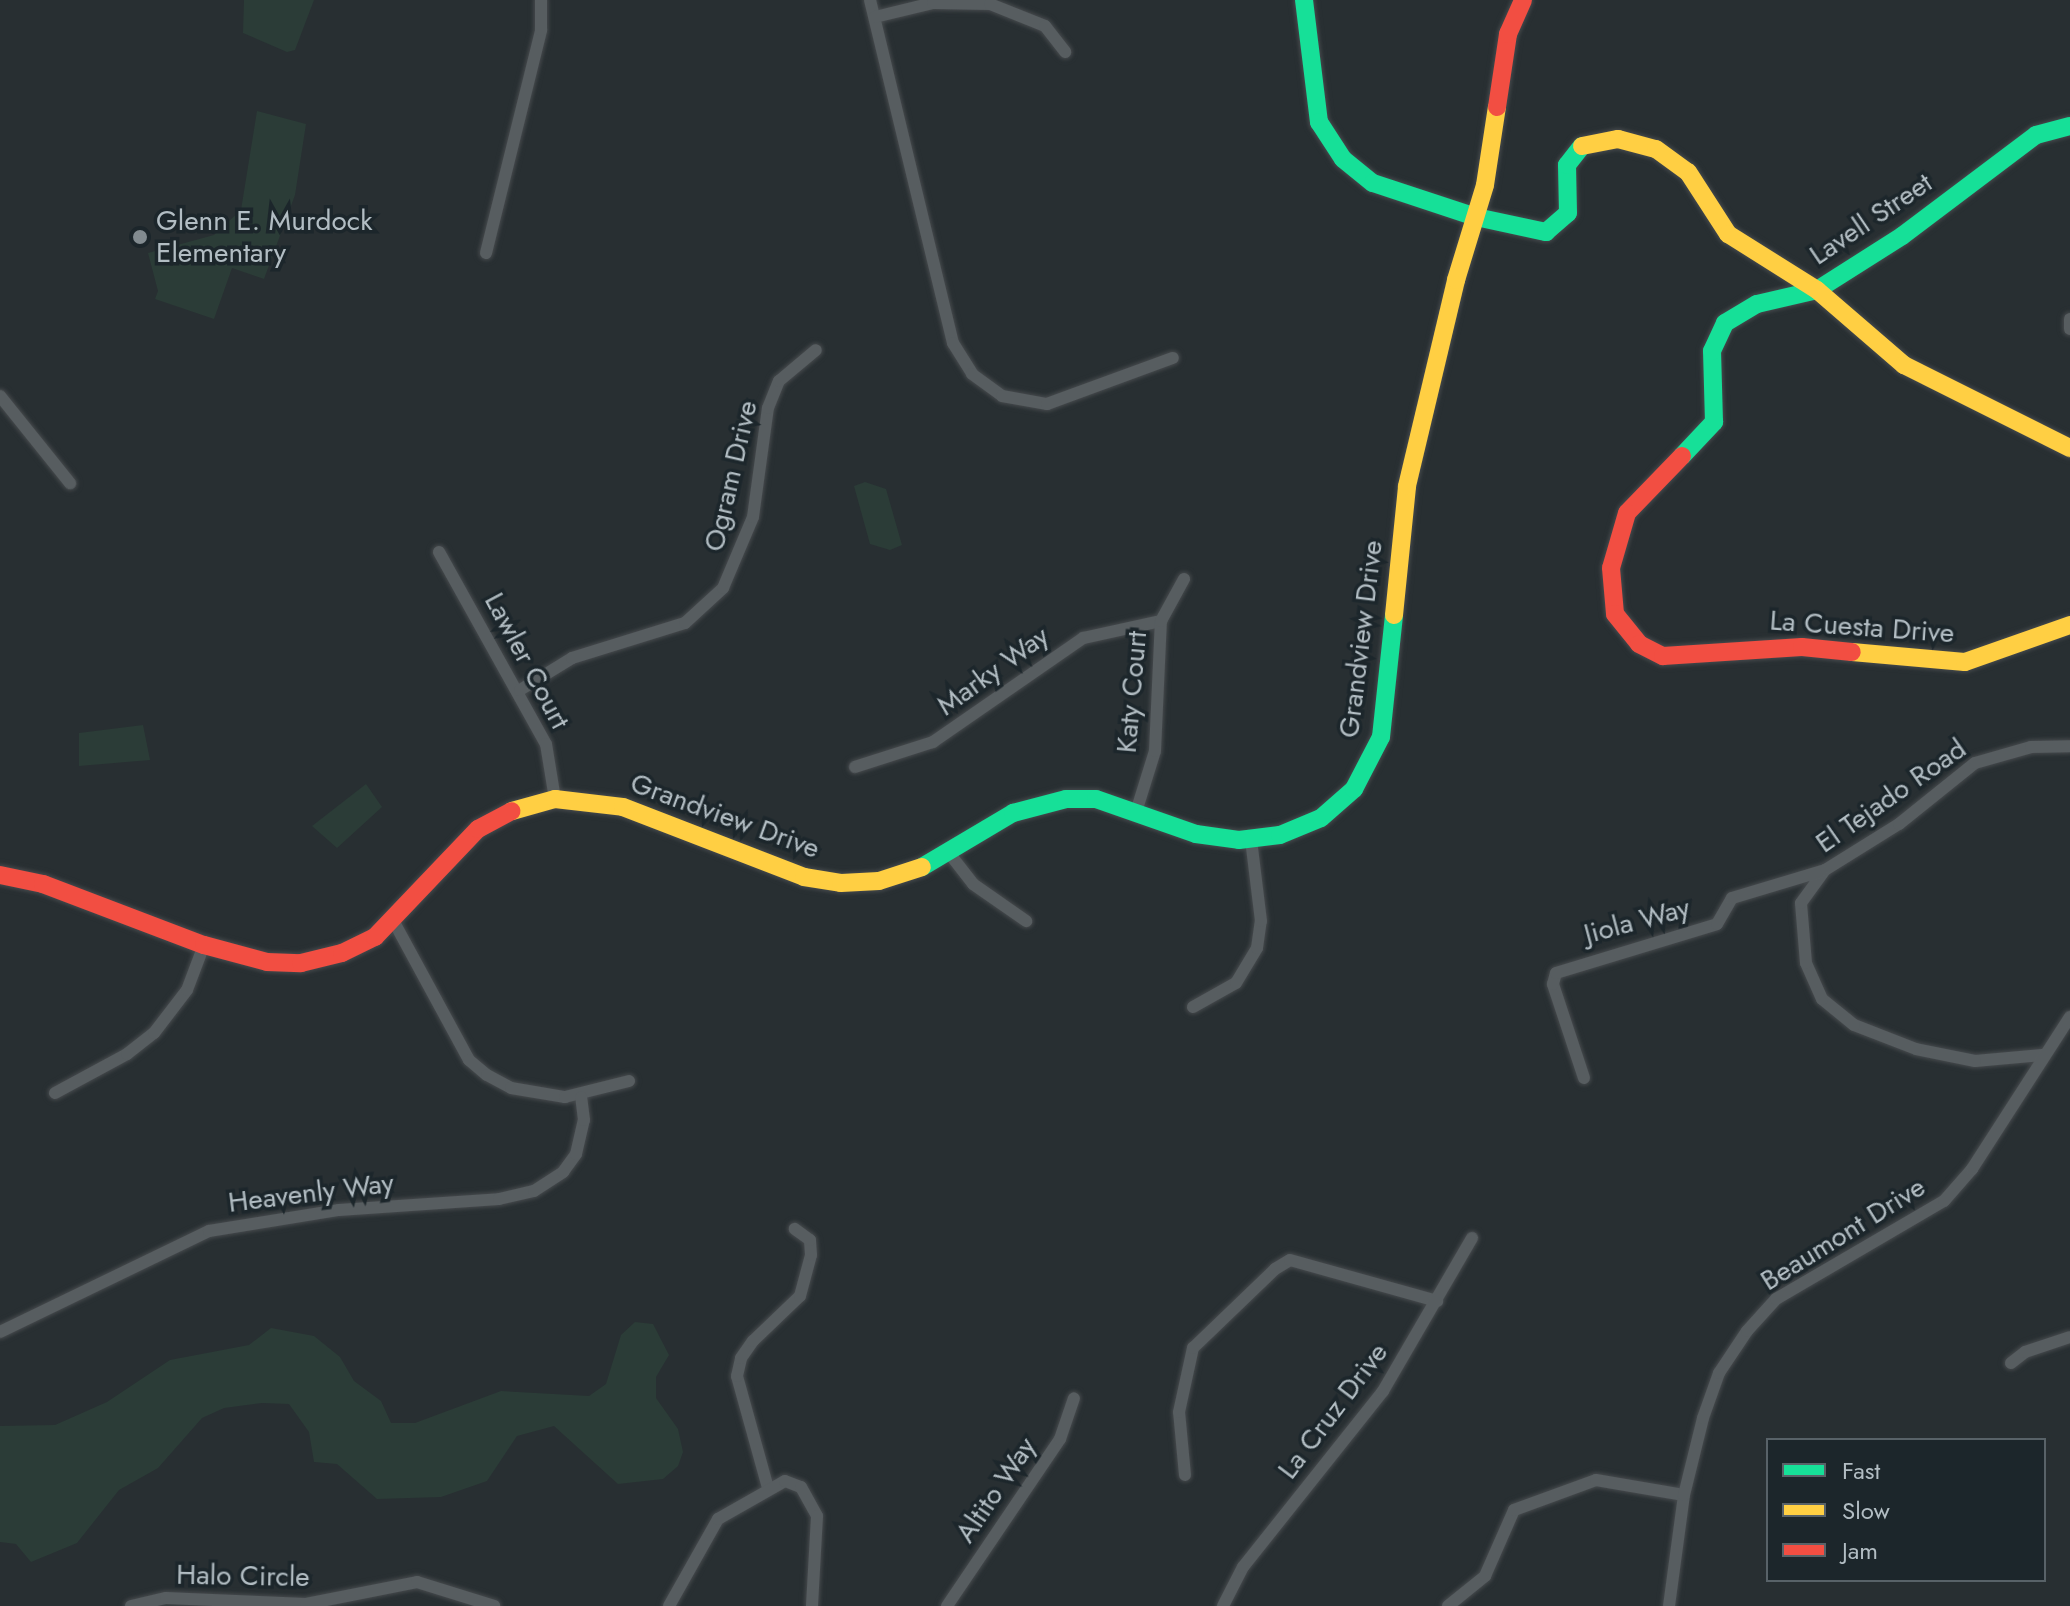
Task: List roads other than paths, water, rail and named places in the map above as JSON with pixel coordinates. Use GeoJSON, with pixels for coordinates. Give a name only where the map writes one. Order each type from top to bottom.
{"type":"FeatureCollection","features":[{"type":"Feature","properties":{"kind":"street"},"geometry":{"type":"LineString","coordinates":[[486,253],[541,30],[541,0]]}},
{"type":"Feature","properties":{"kind":"street"},"geometry":{"type":"LineString","coordinates":[[870,0],[953,343],[972,374],[1002,396],[1047,404],[1173,358]]}},
{"type":"Feature","properties":{"kind":"street"},"geometry":{"type":"LineString","coordinates":[[1304,0],[1319,122],[1343,159],[1373,183],[1476,217]]}},
{"type":"Feature","properties":{"kind":"street","name":"Grandview Drive"},"geometry":{"type":"LineString","coordinates":[[0,875],[43,884],[204,945],[267,962],[301,963],[342,953],[394,922],[444,860],[478,829],[519,807],[555,799],[623,807],[822,881],[879,881],[915,871],[1002,819],[1050,801],[1096,799],[1196,834],[1251,840],[1294,831],[1333,809],[1363,777],[1385,723],[1407,486],[1492,150],[1508,34],[1523,0]]}},
{"type":"Feature","properties":{"kind":"street"},"geometry":{"type":"LineString","coordinates":[[875,17],[943,2],[990,4],[1045,26],[1065,52]]}},
{"type":"Feature","properties":{"kind":"street","name":"Lavell Street"},"geometry":{"type":"LineString","coordinates":[[1476,217],[1527,232],[1552,230],[1568,213],[1567,165],[1575,150],[1605,139],[1630,140],[1670,156],[1688,172],[1728,234],[1817,290],[1902,236],[2036,135],[2070,126]]}},
{"type":"Feature","properties":{"kind":"street"},"geometry":{"type":"LineString","coordinates":[[1817,290],[1904,365],[2070,448]]}},
{"type":"Feature","properties":{"kind":"street","name":"La Cuesta Drive"},"geometry":{"type":"LineString","coordinates":[[1817,290],[1757,304],[1731,318],[1716,336],[1714,422],[1627,513],[1615,554],[1615,614],[1632,637],[1663,656],[1802,647],[1951,663],[1986,657],[2070,625]]}},
{"type":"Feature","properties":{"kind":"street"},"geometry":{"type":"LineString","coordinates":[[2070,319],[2070,329]]}},
{"type":"Feature","properties":{"kind":"street","name":"Ogram Drive"},"geometry":{"type":"LineString","coordinates":[[520,690],[572,658],[662,633],[711,603],[743,549],[768,408],[779,381],[816,350]]}},
{"type":"Feature","properties":{"kind":"street"},"geometry":{"type":"LineString","coordinates":[[0,396],[70,483]]}},
{"type":"Feature","properties":{"kind":"street","name":"Lawler Court"},"geometry":{"type":"LineString","coordinates":[[439,552],[520,690],[546,744],[555,799]]}},
{"type":"Feature","properties":{"kind":"street","name":"Katy Court"},"geometry":{"type":"LineString","coordinates":[[1136,812],[1155,751],[1161,621],[1184,579]]}},
{"type":"Feature","properties":{"kind":"street","name":"Marky Way"},"geometry":{"type":"LineString","coordinates":[[855,767],[933,742],[1076,642],[1118,627],[1161,621]]}},
{"type":"Feature","properties":{"kind":"street","name":"El Tejado Road"},"geometry":{"type":"LineString","coordinates":[[2042,1055],[1975,1061],[1916,1049],[1854,1025],[1822,999],[1806,963],[1801,903],[1825,870],[1899,824],[1975,763],[2031,747],[2070,746]]}},
{"type":"Feature","properties":{"kind":"street"},"geometry":{"type":"LineString","coordinates":[[1193,1007],[1236,983],[1257,948],[1261,921],[1251,840]]}},
{"type":"Feature","properties":{"kind":"street"},"geometry":{"type":"LineString","coordinates":[[949,853],[973,884],[1026,921]]}},
{"type":"Feature","properties":{"kind":"street","name":"Jiola Way"},"geometry":{"type":"LineString","coordinates":[[1584,1078],[1553,984],[1556,973],[1717,924],[1732,898],[1825,870]]}},
{"type":"Feature","properties":{"kind":"street"},"geometry":{"type":"LineString","coordinates":[[394,922],[469,1060],[511,1088],[581,1097],[629,1081]]}},
{"type":"Feature","properties":{"kind":"street"},"geometry":{"type":"LineString","coordinates":[[55,1093],[127,1054],[154,1033],[187,990],[204,945]]}},
{"type":"Feature","properties":{"kind":"street","name":"Beaumont Drive"},"geometry":{"type":"LineString","coordinates":[[1669,1606],[1684,1495],[1719,1373],[1747,1331],[1776,1299],[1944,1201],[1972,1169],[2042,1055],[2070,1017]]}},
{"type":"Feature","properties":{"kind":"street","name":"Heavenly Way"},"geometry":{"type":"LineString","coordinates":[[0,1332],[209,1231],[339,1210],[499,1199],[534,1191],[563,1172],[576,1154],[584,1120],[581,1097]]}},
{"type":"Feature","properties":{"kind":"street"},"geometry":{"type":"LineString","coordinates":[[768,1488],[737,1376],[741,1358],[753,1341],[800,1296],[811,1255],[810,1240],[795,1229]]}},
{"type":"Feature","properties":{"kind":"street","name":"La Cruz Drive"},"geometry":{"type":"LineString","coordinates":[[1223,1606],[1243,1567],[1383,1391],[1472,1238]]}},
{"type":"Feature","properties":{"kind":"street"},"geometry":{"type":"LineString","coordinates":[[1185,1475],[1179,1412],[1193,1348],[1275,1269],[1292,1260],[1437,1301]]}},
{"type":"Feature","properties":{"kind":"street"},"geometry":{"type":"LineString","coordinates":[[2011,1363],[2025,1352],[2070,1337]]}},
{"type":"Feature","properties":{"kind":"street","name":"Altito Way"},"geometry":{"type":"LineString","coordinates":[[947,1606],[1060,1439],[1074,1398]]}},
{"type":"Feature","properties":{"kind":"street"},"geometry":{"type":"LineString","coordinates":[[1448,1606],[1485,1576],[1514,1510],[1596,1480],[1684,1495]]}},
{"type":"Feature","properties":{"kind":"street"},"geometry":{"type":"LineString","coordinates":[[669,1606],[718,1519],[768,1488],[794,1483],[814,1507],[818,1554],[812,1606]]}},
{"type":"Feature","properties":{"kind":"street","name":"Halo Circle"},"geometry":{"type":"LineString","coordinates":[[131,1606],[166,1598],[306,1604],[417,1582],[494,1606]]}},
{"type":"Feature","properties":{"kind":"place","name":"Glenn E. Murdock Elementary"},"geometry":{"type":"Point","coordinates":[140,237]}}]}
